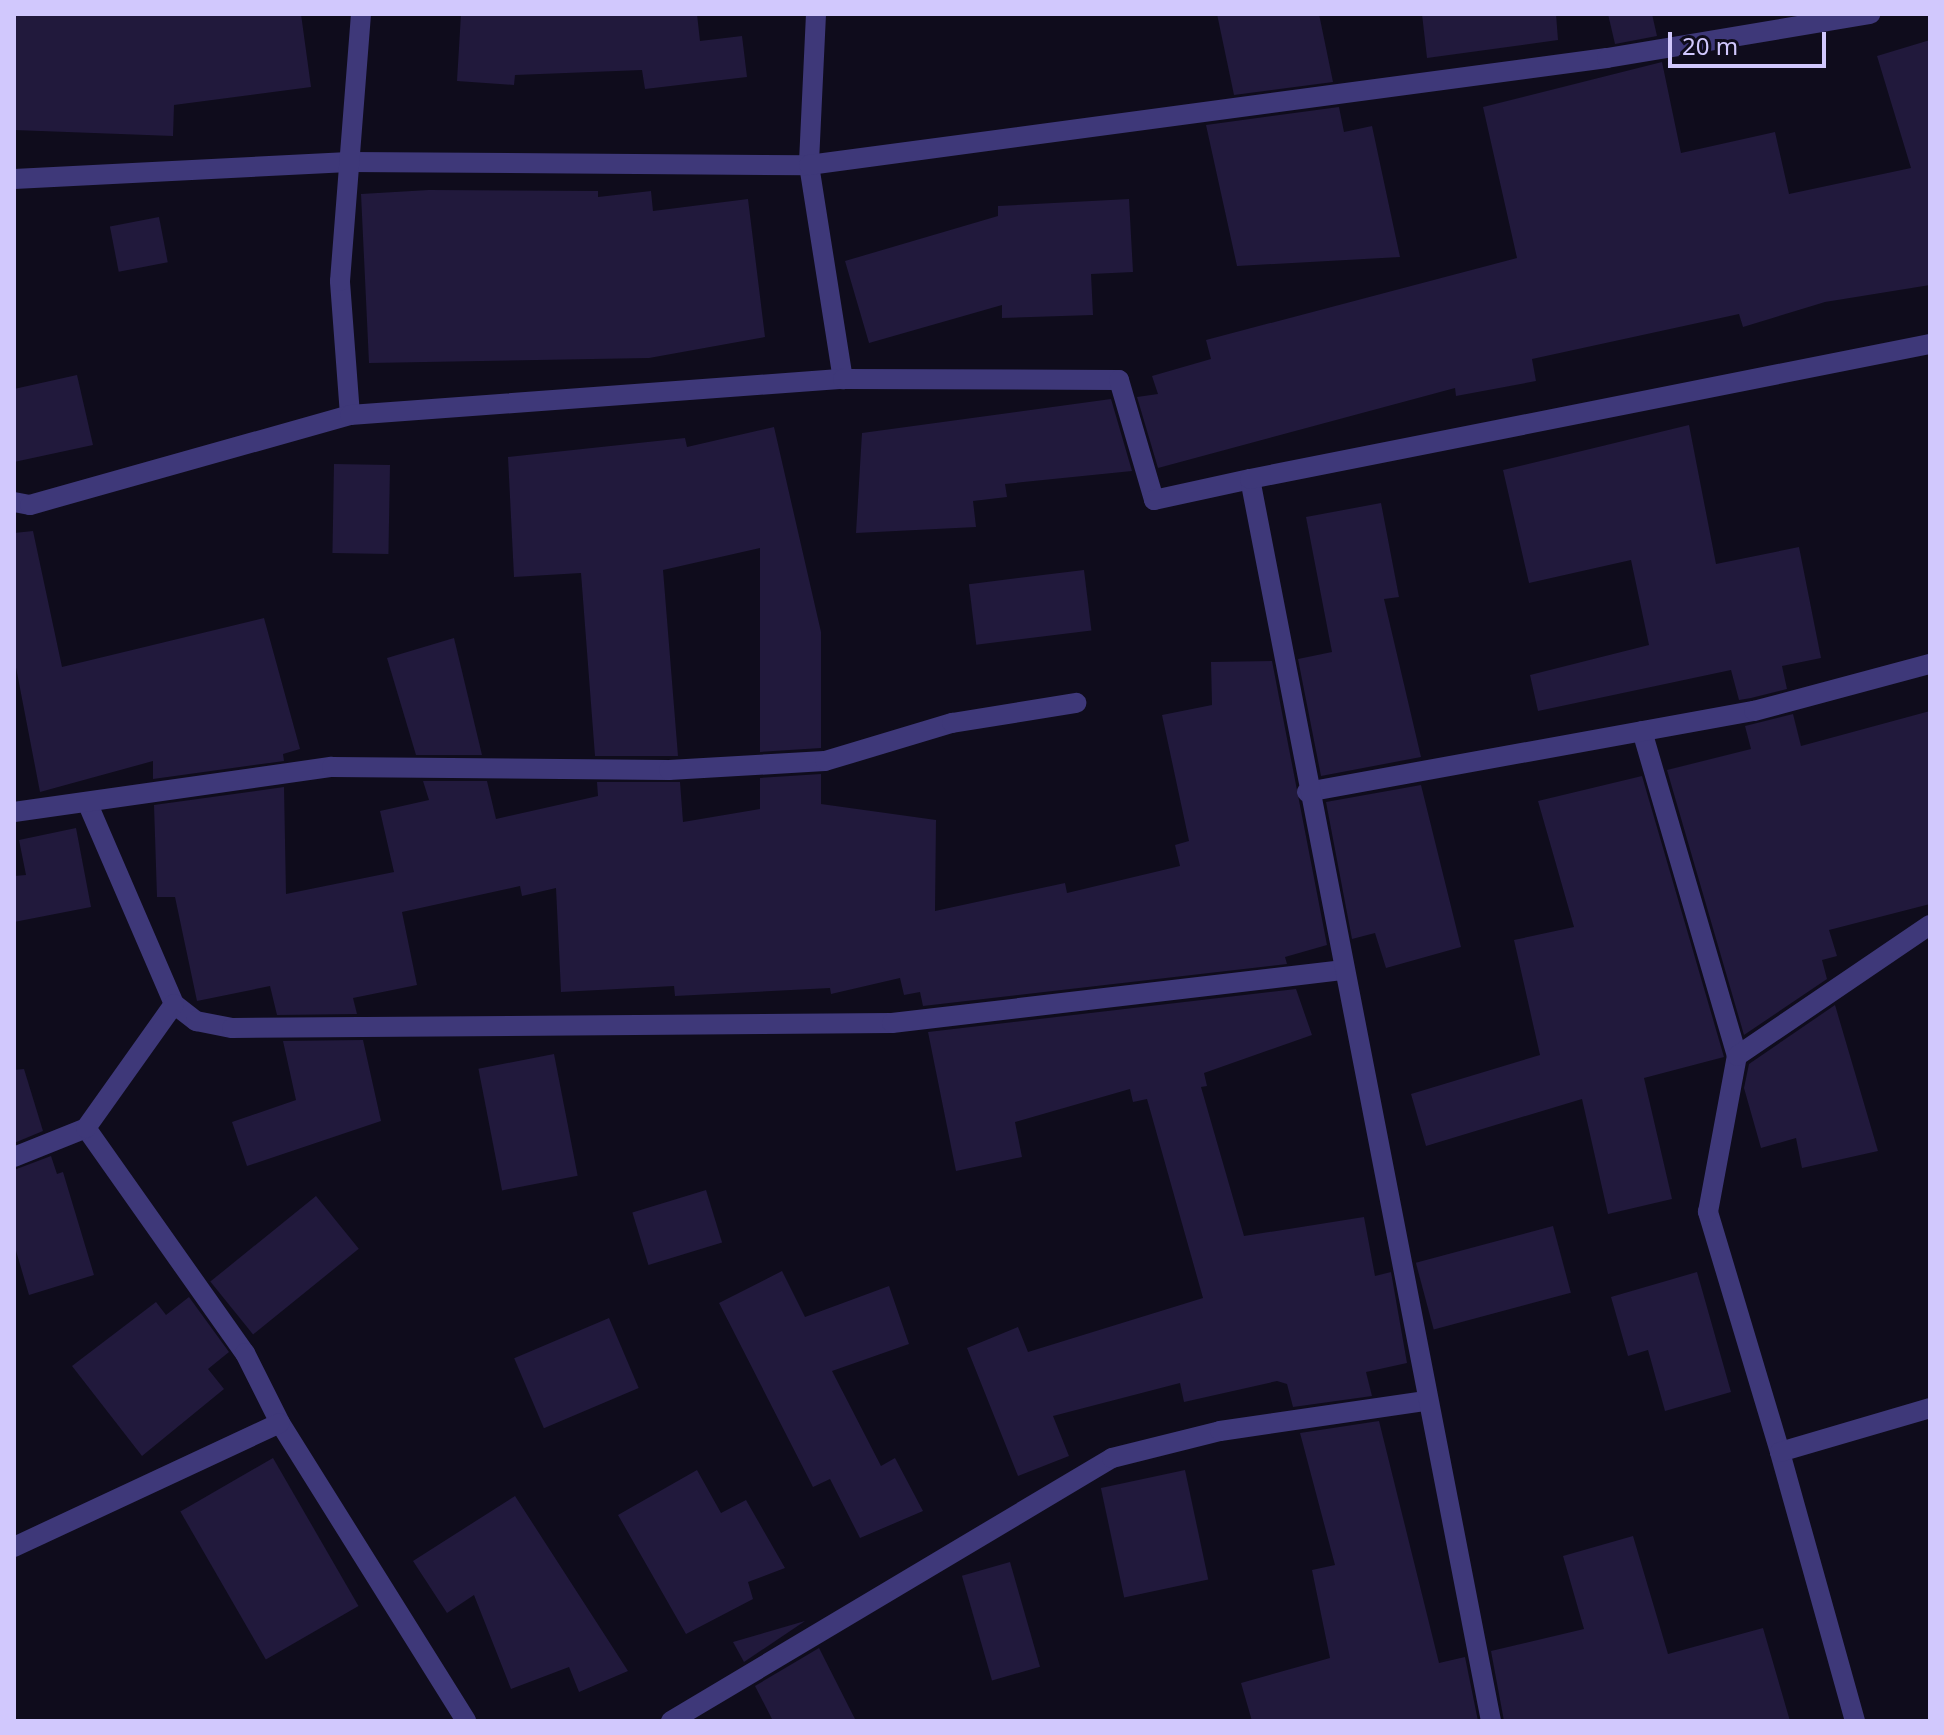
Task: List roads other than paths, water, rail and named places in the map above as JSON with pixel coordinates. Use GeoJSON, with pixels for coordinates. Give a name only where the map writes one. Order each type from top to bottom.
{"type":"FeatureCollection","features":[{"type":"Feature","properties":{"kind":"street"},"geometry":{"type":"LineString","coordinates":[[350,415],[340,281],[361,14]]}},
{"type":"Feature","properties":{"kind":"street"},"geometry":{"type":"LineString","coordinates":[[816,14],[809,165],[843,379]]}},
{"type":"Feature","properties":{"kind":"street"},"geometry":{"type":"LineString","coordinates":[[14,179],[349,162],[809,165],[1607,58],[1870,14]]}},
{"type":"Feature","properties":{"kind":"street"},"geometry":{"type":"LineString","coordinates":[[14,502],[30,505],[350,415],[843,379],[1119,380],[1154,500],[1930,344]]}},
{"type":"Feature","properties":{"kind":"street"},"geometry":{"type":"LineString","coordinates":[[1250,479],[1307,792],[1491,1721]]}},
{"type":"Feature","properties":{"kind":"street"},"geometry":{"type":"LineString","coordinates":[[1307,792],[1754,711],[1930,664]]}},
{"type":"Feature","properties":{"kind":"street"},"geometry":{"type":"LineString","coordinates":[[14,812],[332,767],[669,770],[825,761],[952,723],[1076,703]]}},
{"type":"Feature","properties":{"kind":"street"},"geometry":{"type":"LineString","coordinates":[[1642,731],[1737,1056],[1708,1212],[1780,1452],[1855,1721]]}},
{"type":"Feature","properties":{"kind":"street"},"geometry":{"type":"LineString","coordinates":[[87,802],[174,1004],[196,1021],[232,1028],[761,1028],[892,1023],[1344,970]]}},
{"type":"Feature","properties":{"kind":"street"},"geometry":{"type":"LineString","coordinates":[[1737,1056],[1930,925]]}},
{"type":"Feature","properties":{"kind":"street"},"geometry":{"type":"LineString","coordinates":[[14,1157],[86,1128],[174,1004]]}},
{"type":"Feature","properties":{"kind":"street"},"geometry":{"type":"LineString","coordinates":[[86,1128],[237,1341],[280,1423],[466,1721]]}},
{"type":"Feature","properties":{"kind":"street"},"geometry":{"type":"LineString","coordinates":[[671,1721],[1112,1458],[1220,1431],[1426,1401]]}},
{"type":"Feature","properties":{"kind":"street"},"geometry":{"type":"LineString","coordinates":[[1780,1452],[1930,1408]]}},
{"type":"Feature","properties":{"kind":"street"},"geometry":{"type":"LineString","coordinates":[[14,1547],[280,1423]]}}]}
